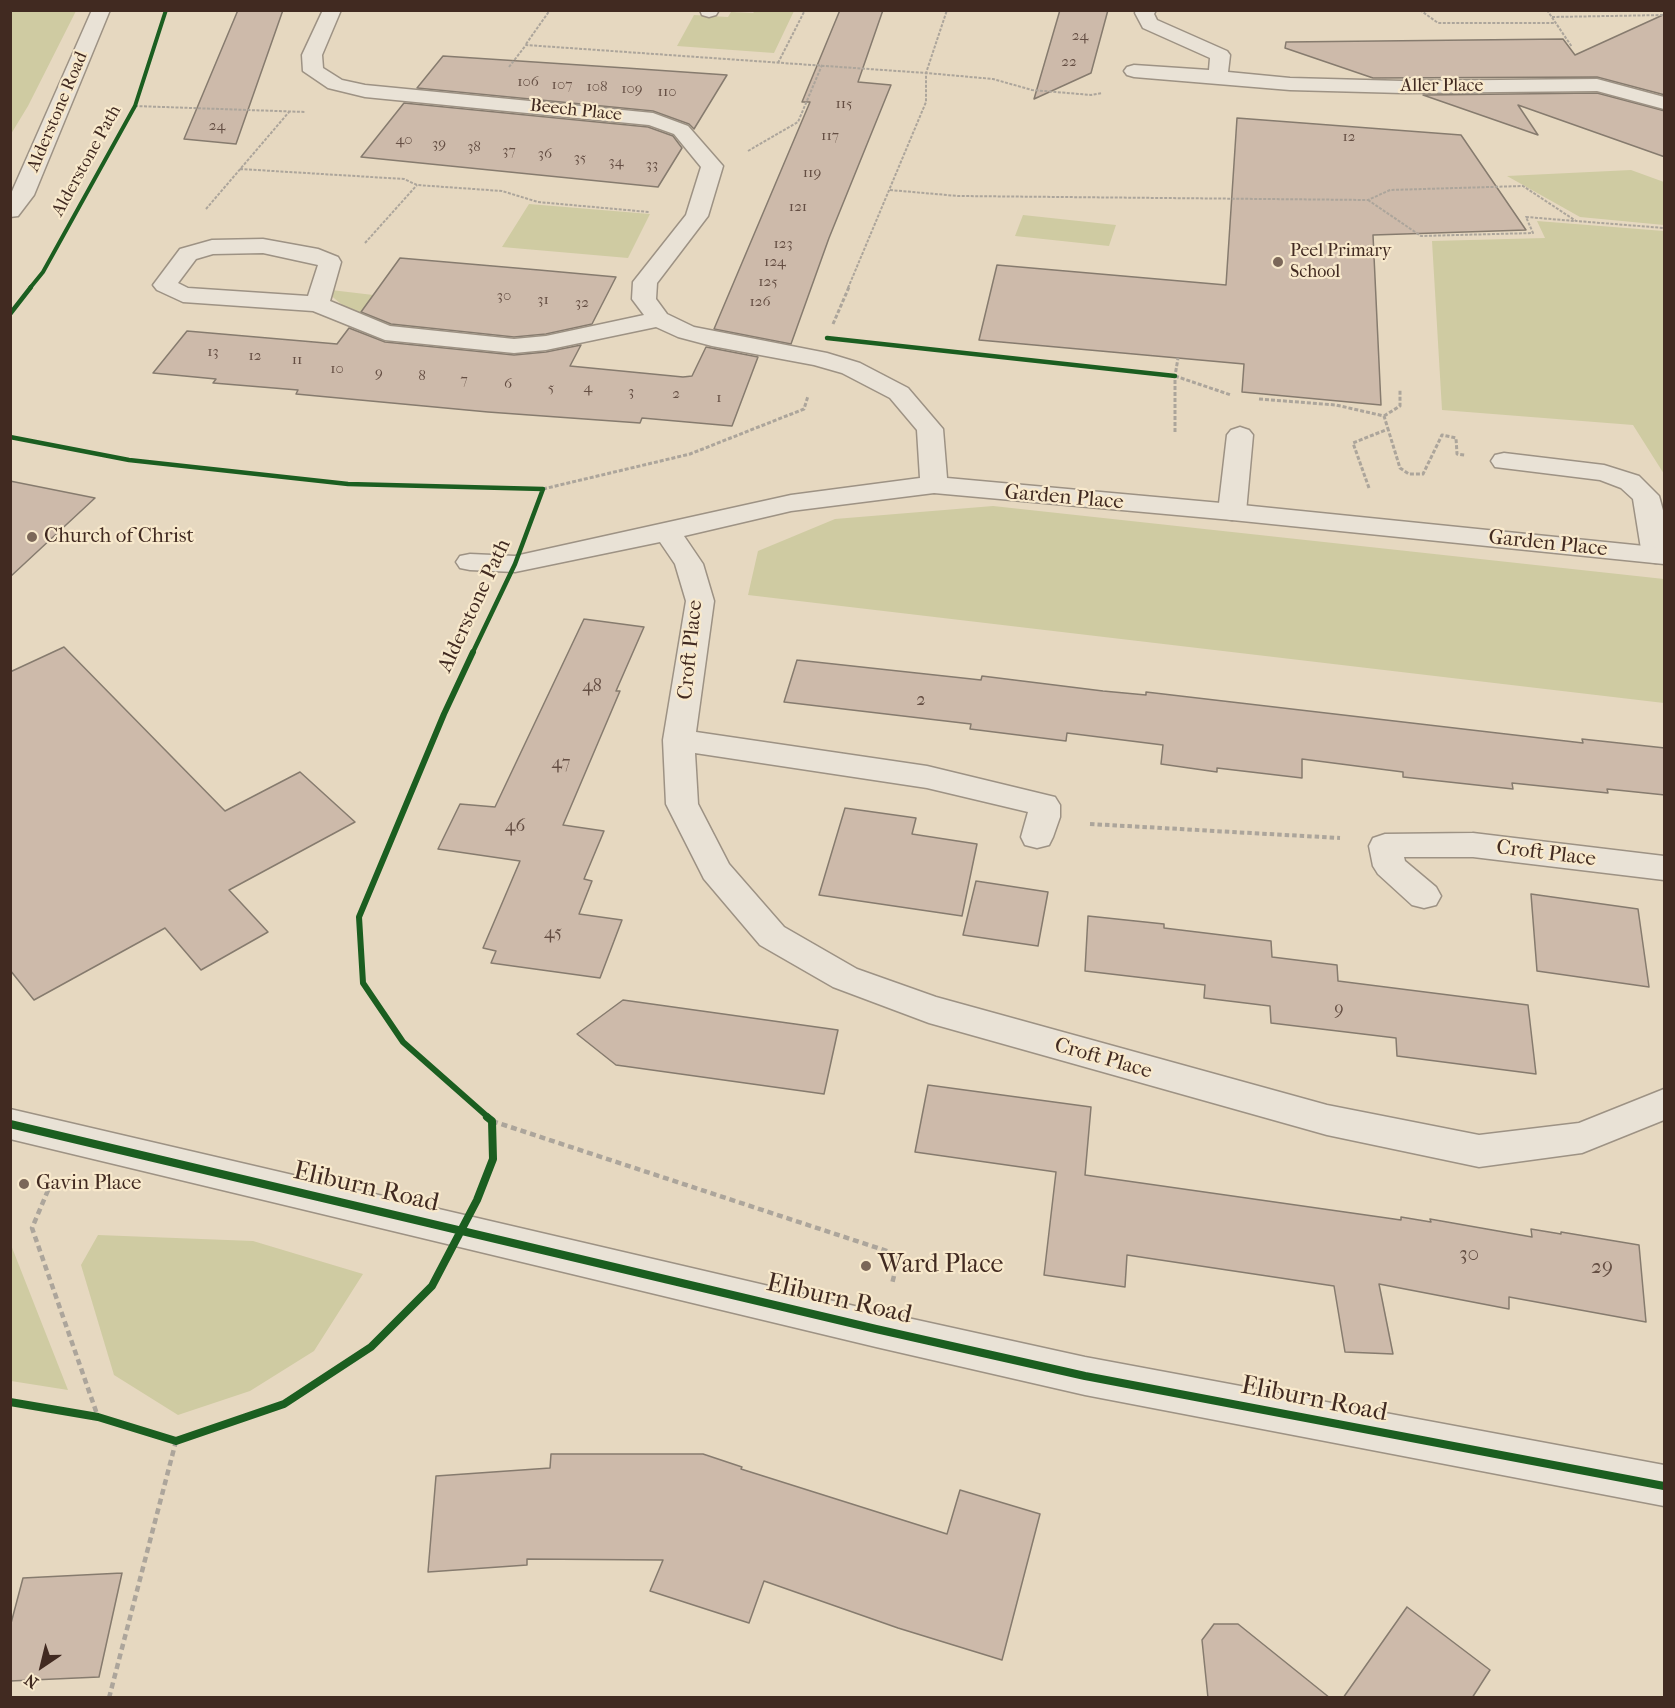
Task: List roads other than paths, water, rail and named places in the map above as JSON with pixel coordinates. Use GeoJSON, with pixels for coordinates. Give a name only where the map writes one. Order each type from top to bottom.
{"type":"FeatureCollection","features":[{"type":"Feature","properties":{"kind":"street","name":"Alderstone Road"},"geometry":{"type":"LineString","coordinates":[[10,211],[23,195],[101,10]]}},
{"type":"Feature","properties":{"kind":"street","name":"Beech Place"},"geometry":{"type":"LineString","coordinates":[[332,10],[312,55],[313,71],[335,84],[365,92],[599,112],[653,119],[681,130],[711,166],[709,181],[697,216],[645,282],[644,299],[659,319]]}},
{"type":"Feature","properties":{"kind":"street"},"geometry":{"type":"LineString","coordinates":[[1147,10],[1144,13],[1150,24],[1220,56],[1218,77]]}},
{"type":"Feature","properties":{"kind":"street","name":"Aller Place"},"geometry":{"type":"LineString","coordinates":[[1134,71],[1290,84],[1403,87],[1598,85],[1665,103]]}},
{"type":"Feature","properties":{"kind":"street"},"geometry":{"type":"LineString","coordinates":[[317,304],[330,262],[318,256],[263,246],[212,247],[188,254],[165,285],[183,295],[317,304],[385,333],[514,346],[546,343],[659,319],[686,332],[721,341],[818,358],[851,368],[899,393],[930,429],[933,485]]}},
{"type":"Feature","properties":{"kind":"street"},"geometry":{"type":"LineString","coordinates":[[1233,512],[1240,435]]}},
{"type":"Feature","properties":{"kind":"street"},"geometry":{"type":"LineString","coordinates":[[1504,461],[1604,473],[1630,482],[1646,496],[1660,556]]}},
{"type":"Feature","properties":{"kind":"street","name":"Garden Place"},"geometry":{"type":"LineString","coordinates":[[470,562],[515,564],[791,503],[933,485],[1233,512],[1660,556]]}},
{"type":"Feature","properties":{"kind":"street","name":"Croft Place"},"geometry":{"type":"LineString","coordinates":[[668,532],[689,564],[700,601],[678,740],[682,804],[716,871],[772,936],[845,978],[929,1009],[1145,1071],[1327,1120],[1479,1151],[1582,1138],[1665,1104]]}},
{"type":"Feature","properties":{"kind":"street"},"geometry":{"type":"LineString","coordinates":[[678,740],[927,777],[1044,804],[1040,827]]}},
{"type":"Feature","properties":{"kind":"street","name":"Croft Place"},"geometry":{"type":"LineString","coordinates":[[1424,896],[1390,866],[1385,846],[1473,845],[1665,868]]}},
{"type":"Feature","properties":{"kind":"street","name":"Eliburn Road"},"geometry":{"type":"LineString","coordinates":[[10,1124],[876,1329],[1085,1376],[1665,1486]]}},
{"type":"Feature","properties":{"kind":"place","name":"Peel Primary School"},"geometry":{"type":"Point","coordinates":[1278,262]}},
{"type":"Feature","properties":{"kind":"place","name":"Church of Christ"},"geometry":{"type":"Point","coordinates":[32,537]}},
{"type":"Feature","properties":{"kind":"place","name":"Gavin Place"},"geometry":{"type":"Point","coordinates":[24,1184]}},
{"type":"Feature","properties":{"kind":"place","name":"Ward Place"},"geometry":{"type":"Point","coordinates":[866,1266]}}]}
